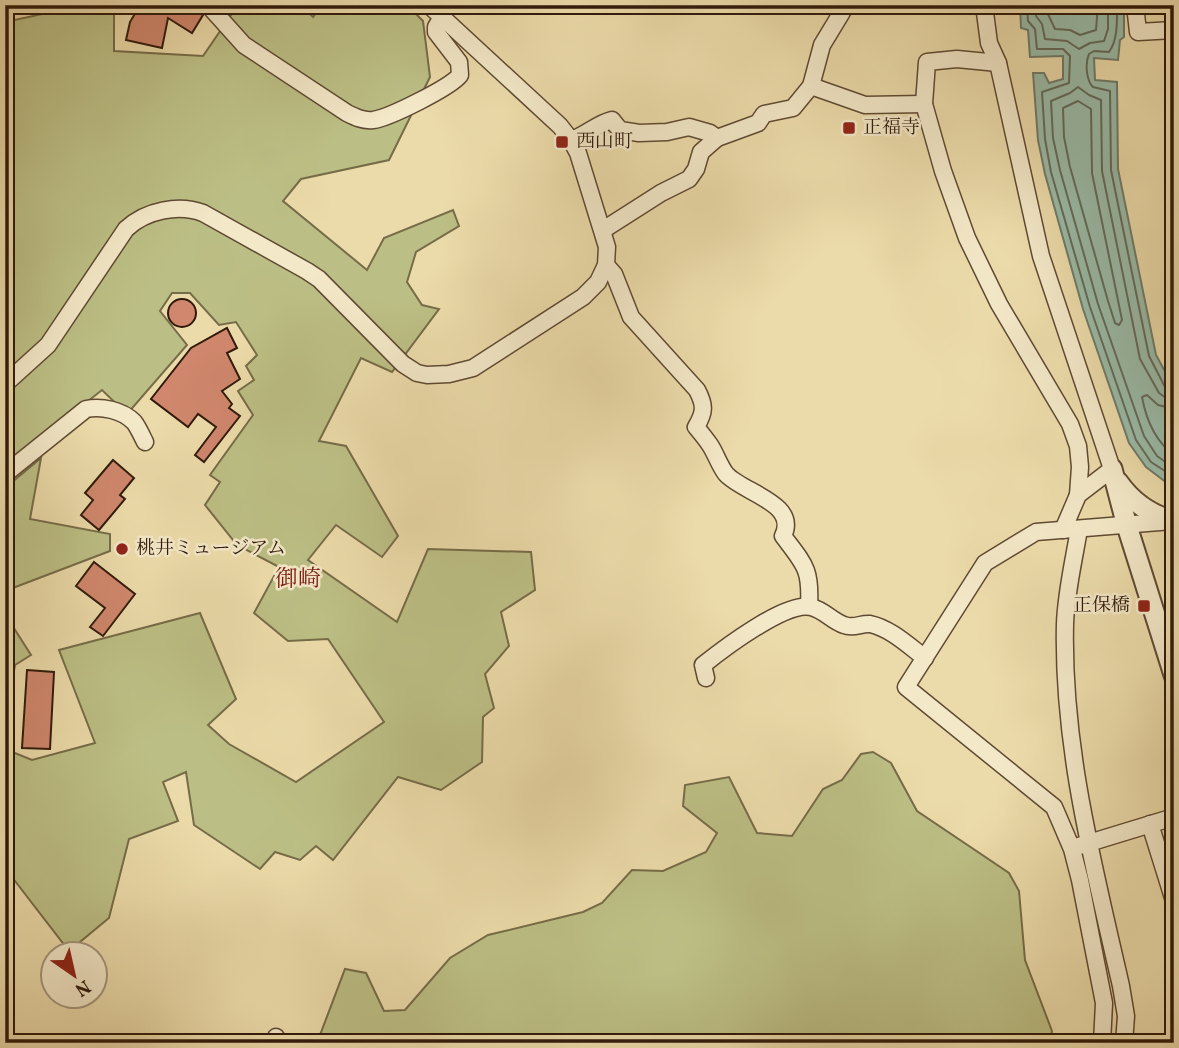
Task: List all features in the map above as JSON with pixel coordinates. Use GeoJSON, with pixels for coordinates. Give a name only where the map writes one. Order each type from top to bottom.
{"type":"FeatureCollection","features":[{"type":"Feature","properties":{"kind":"street"},"geometry":{"type":"LineString","coordinates":[[208,5],[244,45],[346,113],[361,120],[379,118],[444,88],[460,75],[459,62],[436,33],[436,27],[442,17]]}},
{"type":"Feature","properties":{"kind":"street"},"geometry":{"type":"LineString","coordinates":[[5,384],[48,345],[127,229],[138,220],[160,212],[185,209],[203,214],[307,271],[319,279],[403,364],[417,373],[427,375],[460,372],[488,360],[583,297],[598,282],[606,265],[607,247],[578,153],[560,125],[429,5]]}},
{"type":"Feature","properties":{"kind":"street"},"geometry":{"type":"LineString","coordinates":[[603,230],[661,193],[689,179],[696,169],[701,152],[717,138],[758,123],[764,114],[793,108],[811,86],[822,45],[842,12],[842,5]]}},
{"type":"Feature","properties":{"kind":"street"},"geometry":{"type":"LineString","coordinates":[[984,5],[989,43],[998,63],[1041,256],[1112,468],[1127,526],[1174,675]]}},
{"type":"Feature","properties":{"kind":"street"},"geometry":{"type":"LineString","coordinates":[[1135,5],[1138,32],[1174,30]]}},
{"type":"Feature","properties":{"kind":"street"},"geometry":{"type":"LineString","coordinates":[[998,63],[957,59],[927,62],[924,104],[943,171],[967,238],[1012,327],[1070,424],[1078,446],[1078,495],[1071,530],[1065,621],[1067,693],[1080,798],[1126,1016],[1124,1043]]}},
{"type":"Feature","properties":{"kind":"street"},"geometry":{"type":"LineString","coordinates":[[811,86],[865,105],[924,104]]}},
{"type":"Feature","properties":{"kind":"street"},"geometry":{"type":"LineString","coordinates":[[571,140],[585,135],[600,123],[612,120],[620,130],[639,133],[667,132],[689,127],[717,138]]}},
{"type":"Feature","properties":{"kind":"street"},"geometry":{"type":"LineString","coordinates":[[606,265],[614,274],[631,317],[697,390],[705,404],[696,427],[728,476],[779,509],[786,518],[787,528],[783,536],[807,568],[810,585],[808,606]]}},
{"type":"Feature","properties":{"kind":"street"},"geometry":{"type":"LineString","coordinates":[[5,474],[86,409],[99,406],[115,411],[133,422],[145,442]]}},
{"type":"Feature","properties":{"kind":"street"},"geometry":{"type":"LineString","coordinates":[[1078,495],[1112,468]]}},
{"type":"Feature","properties":{"kind":"street"},"geometry":{"type":"LineString","coordinates":[[1112,468],[1117,480],[1132,499],[1149,512],[1173,521]]}},
{"type":"Feature","properties":{"kind":"street"},"geometry":{"type":"LineString","coordinates":[[1102,1043],[1104,1003],[1072,849],[1054,807],[906,687],[985,563],[1036,532],[1173,521]]}},
{"type":"Feature","properties":{"kind":"street"},"geometry":{"type":"LineString","coordinates":[[706,678],[703,665],[745,634],[791,611],[808,606],[826,613],[842,625],[855,627],[869,624],[896,636],[925,658]]}},
{"type":"Feature","properties":{"kind":"street"},"geometry":{"type":"LineString","coordinates":[[1072,849],[1174,817]]}},
{"type":"Feature","properties":{"kind":"street"},"geometry":{"type":"LineString","coordinates":[[1150,824],[1174,901]]}},
{"type":"Feature","properties":{"kind":"green space"},"geometry":{"type":"Polygon","coordinates":[[[84,5],[114,5],[114,51],[203,56],[238,5],[301,5],[313,17],[323,5],[407,5],[423,21],[430,77],[389,160],[301,179],[283,201],[367,270],[384,238],[453,210],[459,226],[416,252],[407,282],[422,305],[439,309],[392,372],[361,358],[319,441],[346,446],[398,536],[382,557],[336,525],[308,560],[397,622],[428,549],[531,552],[535,590],[501,612],[509,646],[485,674],[494,708],[483,717],[482,762],[441,790],[398,777],[333,860],[316,846],[300,860],[275,852],[260,869],[194,825],[186,772],[163,782],[178,821],[129,839],[109,918],[82,940],[61,940],[5,868],[5,749],[32,760],[95,743],[59,650],[200,613],[236,699],[208,725],[229,744],[296,782],[384,722],[328,639],[288,641],[254,613],[279,567],[237,545],[205,505],[220,482],[210,475],[253,415],[238,391],[254,380],[246,366],[257,355],[236,322],[219,325],[190,293],[172,293],[160,311],[187,345],[127,414],[102,390],[5,467],[5,22],[84,5]]]}},
{"type":"Feature","properties":{"kind":"green space"},"geometry":{"type":"Polygon","coordinates":[[[41,458],[30,519],[110,534],[110,551],[5,591],[5,488],[41,458]]]}},
{"type":"Feature","properties":{"kind":"green space"},"geometry":{"type":"Polygon","coordinates":[[[5,614],[31,655],[15,665],[5,721],[5,614]]]}},
{"type":"Feature","properties":{"kind":"green space"},"geometry":{"type":"Polygon","coordinates":[[[873,752],[891,763],[917,811],[1009,873],[1019,891],[1025,960],[1052,1031],[1050,1043],[317,1043],[345,969],[366,973],[384,1011],[405,1010],[450,958],[488,935],[583,912],[602,903],[632,870],[663,871],[706,852],[717,833],[683,806],[685,785],[729,777],[757,833],[792,836],[823,789],[842,780],[861,754],[873,752]]]}},
{"type":"Feature","properties":{"kind":"water"},"geometry":{"type":"Polygon","coordinates":[[[1020,5],[1124,5],[1124,37],[1120,40],[1118,60],[1094,58],[1095,80],[1117,82],[1118,169],[1156,355],[1174,388],[1174,484],[1167,483],[1146,467],[1129,443],[1083,309],[1038,140],[1033,73],[1044,73],[1049,83],[1063,79],[1063,56],[1030,57],[1028,30],[1021,28],[1020,5]]]}},
{"type":"Feature","properties":{"kind":"building"},"geometry":{"type":"Polygon","coordinates":[[[140,5],[189,5],[203,15],[192,33],[168,18],[162,48],[126,40],[130,22],[140,5]]]}},
{"type":"Feature","properties":{"kind":"building"},"geometry":{"type":"Polygon","coordinates":[[[182,299],[192,303],[196,313],[192,323],[182,327],[172,323],[168,313],[172,303],[182,299]]]}},
{"type":"Feature","properties":{"kind":"building"},"geometry":{"type":"Polygon","coordinates":[[[227,328],[237,348],[227,353],[240,379],[222,391],[232,404],[229,408],[240,416],[204,462],[195,455],[216,427],[198,414],[188,427],[151,399],[191,348],[227,328]]]}},
{"type":"Feature","properties":{"kind":"building"},"geometry":{"type":"Polygon","coordinates":[[[113,460],[134,478],[120,495],[125,499],[99,530],[81,515],[93,500],[85,493],[113,460]]]}},
{"type":"Feature","properties":{"kind":"building"},"geometry":{"type":"Polygon","coordinates":[[[94,562],[135,594],[103,636],[90,627],[105,608],[76,586],[94,562]]]}},
{"type":"Feature","properties":{"kind":"building"},"geometry":{"type":"Polygon","coordinates":[[[27,670],[54,672],[50,749],[22,748],[27,670]]]}},
{"type":"Feature","properties":{"kind":"place","name":"正福寺"},"geometry":{"type":"Point","coordinates":[849,128]}},
{"type":"Feature","properties":{"kind":"place","name":"西山町"},"geometry":{"type":"Point","coordinates":[562,142]}},
{"type":"Feature","properties":{"kind":"place","name":"桃井ミュージアム"},"geometry":{"type":"Point","coordinates":[122,549]}},
{"type":"Feature","properties":{"kind":"place","name":"正保橋"},"geometry":{"type":"Point","coordinates":[1144,606]}},
{"type":"Feature","properties":{"kind":"district","name":"御崎"},"geometry":{"type":"Point","coordinates":[298,580]}}]}
